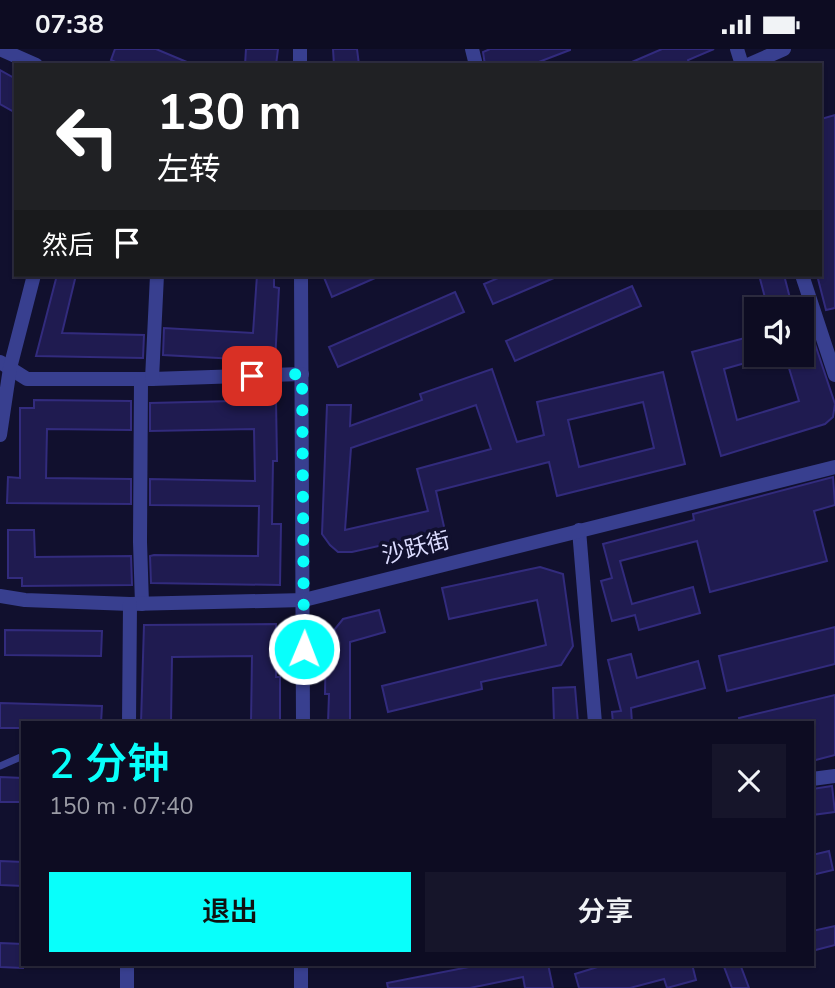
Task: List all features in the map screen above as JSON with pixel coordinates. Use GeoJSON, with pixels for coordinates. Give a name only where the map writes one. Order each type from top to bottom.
{"type":"FeatureCollection","features":[{"type":"Feature","properties":{"kind":"street"},"geometry":{"type":"LineString","coordinates":[[0,49],[32,63]]}},
{"type":"Feature","properties":{"kind":"street"},"geometry":{"type":"LineString","coordinates":[[752,63],[784,49]]}},
{"type":"Feature","properties":{"kind":"street"},"geometry":{"type":"LineString","coordinates":[[0,435],[5,365],[33,277]]}},
{"type":"Feature","properties":{"kind":"street"},"geometry":{"type":"LineString","coordinates":[[129,721],[147,379],[157,277]]}},
{"type":"Feature","properties":{"kind":"street"},"geometry":{"type":"LineString","coordinates":[[301,277],[303,721]]}},
{"type":"Feature","properties":{"kind":"street"},"geometry":{"type":"LineString","coordinates":[[803,277],[835,375]]}},
{"type":"Feature","properties":{"kind":"street"},"geometry":{"type":"LineString","coordinates":[[5,365],[27,379],[147,379],[302,374]]}},
{"type":"Feature","properties":{"kind":"street","name":"沙跃街"},"geometry":{"type":"LineString","coordinates":[[0,596],[25,600],[136,604],[304,600],[835,467]]}},
{"type":"Feature","properties":{"kind":"street"},"geometry":{"type":"LineString","coordinates":[[579,530],[595,721]]}},
{"type":"Feature","properties":{"kind":"street"},"geometry":{"type":"LineString","coordinates":[[814,779],[835,776]]}},
{"type":"Feature","properties":{"kind":"street"},"geometry":{"type":"LineString","coordinates":[[127,966],[127,988]]}},
{"type":"Feature","properties":{"kind":"street"},"geometry":{"type":"LineString","coordinates":[[301,966],[301,988]]}},
{"type":"Feature","properties":{"kind":"lane"},"geometry":{"type":"LineString","coordinates":[[0,766],[21,758]]}},
{"type":"Feature","properties":{"kind":"building"},"geometry":{"type":"Polygon","coordinates":[[[115,49],[156,49],[189,63],[118,63],[111,60],[115,49]]]}},
{"type":"Feature","properties":{"kind":"building"},"geometry":{"type":"Polygon","coordinates":[[[246,49],[278,49],[276,63],[245,63],[246,49]]]}},
{"type":"Feature","properties":{"kind":"building"},"geometry":{"type":"Polygon","coordinates":[[[333,49],[357,49],[359,63],[334,63],[333,49]]]}},
{"type":"Feature","properties":{"kind":"building"},"geometry":{"type":"Polygon","coordinates":[[[490,49],[570,49],[536,63],[485,63],[483,52],[490,49]]]}},
{"type":"Feature","properties":{"kind":"building"},"geometry":{"type":"Polygon","coordinates":[[[662,49],[714,49],[688,60],[689,63],[630,63],[662,49]]]}},
{"type":"Feature","properties":{"kind":"building"},"geometry":{"type":"Polygon","coordinates":[[[0,70],[14,78],[14,112],[0,104],[0,70]]]}},
{"type":"Feature","properties":{"kind":"building"},"geometry":{"type":"Polygon","coordinates":[[[835,115],[835,308],[826,310],[818,277],[822,277],[822,119],[835,115]]]}},
{"type":"Feature","properties":{"kind":"building"},"geometry":{"type":"Polygon","coordinates":[[[56,277],[76,277],[62,333],[144,335],[143,358],[36,356],[56,277]]]}},
{"type":"Feature","properties":{"kind":"building"},"geometry":{"type":"Polygon","coordinates":[[[257,277],[274,277],[274,287],[279,288],[275,361],[163,355],[164,328],[253,333],[257,277]]]}},
{"type":"Feature","properties":{"kind":"building"},"geometry":{"type":"Polygon","coordinates":[[[324,277],[377,277],[332,297],[324,277]]]}},
{"type":"Feature","properties":{"kind":"building"},"geometry":{"type":"Polygon","coordinates":[[[500,277],[556,277],[493,304],[484,284],[500,277]]]}},
{"type":"Feature","properties":{"kind":"building"},"geometry":{"type":"Polygon","coordinates":[[[760,277],[785,277],[790,297],[765,297],[760,277]]]}},
{"type":"Feature","properties":{"kind":"building"},"geometry":{"type":"Polygon","coordinates":[[[632,286],[641,306],[515,361],[506,341],[632,286]]]}},
{"type":"Feature","properties":{"kind":"building"},"geometry":{"type":"Polygon","coordinates":[[[455,292],[464,312],[338,367],[329,347],[455,292]]]}},
{"type":"Feature","properties":{"kind":"building"},"geometry":{"type":"Polygon","coordinates":[[[744,338],[744,363],[724,369],[737,420],[799,401],[789,367],[814,367],[814,341],[835,404],[833,417],[825,424],[721,456],[692,352],[744,338]]]}},
{"type":"Feature","properties":{"kind":"building"},"geometry":{"type":"Polygon","coordinates":[[[492,369],[517,442],[544,435],[537,402],[663,372],[685,464],[557,496],[549,462],[436,491],[445,531],[352,552],[338,552],[322,534],[327,405],[351,405],[350,426],[422,400],[420,394],[492,369]],[[643,402],[568,420],[579,467],[654,448],[643,402]],[[476,405],[351,448],[345,530],[428,511],[417,469],[491,449],[476,405]]]}},
{"type":"Feature","properties":{"kind":"building"},"geometry":{"type":"Polygon","coordinates":[[[34,400],[131,401],[131,430],[47,429],[46,478],[131,479],[131,504],[7,503],[8,477],[20,478],[20,408],[34,408],[34,400]]]}},
{"type":"Feature","properties":{"kind":"building"},"geometry":{"type":"Polygon","coordinates":[[[276,400],[277,461],[273,461],[272,524],[281,524],[280,585],[151,583],[150,556],[258,556],[259,506],[150,505],[150,479],[255,481],[254,429],[150,431],[150,403],[276,400]]]}},
{"type":"Feature","properties":{"kind":"building"},"geometry":{"type":"Polygon","coordinates":[[[833,477],[835,505],[814,511],[827,561],[710,592],[697,541],[620,561],[632,604],[693,587],[700,613],[639,630],[635,615],[612,621],[601,581],[612,578],[603,544],[694,520],[693,514],[833,477]]]}},
{"type":"Feature","properties":{"kind":"building"},"geometry":{"type":"Polygon","coordinates":[[[8,530],[34,530],[35,557],[131,556],[132,585],[22,586],[22,578],[8,578],[8,530]]]}},
{"type":"Feature","properties":{"kind":"building"},"geometry":{"type":"Polygon","coordinates":[[[540,567],[563,574],[573,646],[561,665],[481,682],[482,689],[388,712],[382,686],[546,645],[537,600],[449,619],[442,588],[540,567]]]}},
{"type":"Feature","properties":{"kind":"building"},"geometry":{"type":"Polygon","coordinates":[[[379,610],[385,632],[350,642],[350,721],[328,721],[329,694],[325,694],[326,640],[343,619],[379,610]]]}},
{"type":"Feature","properties":{"kind":"building"},"geometry":{"type":"Polygon","coordinates":[[[276,624],[276,677],[280,677],[280,721],[251,721],[252,656],[172,657],[171,721],[141,721],[144,625],[276,624]]]}},
{"type":"Feature","properties":{"kind":"building"},"geometry":{"type":"Polygon","coordinates":[[[835,627],[835,664],[727,691],[719,656],[835,627]]]}},
{"type":"Feature","properties":{"kind":"building"},"geometry":{"type":"Polygon","coordinates":[[[5,630],[102,631],[101,656],[5,655],[5,630]]]}},
{"type":"Feature","properties":{"kind":"building"},"geometry":{"type":"Polygon","coordinates":[[[631,654],[637,678],[698,661],[705,688],[631,708],[632,721],[613,721],[612,712],[621,711],[608,660],[631,654]]]}},
{"type":"Feature","properties":{"kind":"building"},"geometry":{"type":"Polygon","coordinates":[[[575,687],[578,721],[554,721],[553,688],[575,687]]]}},
{"type":"Feature","properties":{"kind":"building"},"geometry":{"type":"Polygon","coordinates":[[[835,695],[835,755],[814,760],[814,721],[740,721],[739,718],[835,695]]]}},
{"type":"Feature","properties":{"kind":"building"},"geometry":{"type":"Polygon","coordinates":[[[0,703],[102,706],[101,721],[21,721],[21,728],[0,728],[0,703]]]}},
{"type":"Feature","properties":{"kind":"building"},"geometry":{"type":"Polygon","coordinates":[[[0,777],[21,778],[21,802],[0,802],[0,777]]]}},
{"type":"Feature","properties":{"kind":"building"},"geometry":{"type":"Polygon","coordinates":[[[832,786],[835,812],[814,815],[814,789],[832,786]]]}},
{"type":"Feature","properties":{"kind":"building"},"geometry":{"type":"Polygon","coordinates":[[[829,851],[833,870],[814,875],[814,855],[829,851]]]}},
{"type":"Feature","properties":{"kind":"building"},"geometry":{"type":"Polygon","coordinates":[[[0,861],[21,862],[21,886],[0,885],[0,861]]]}},
{"type":"Feature","properties":{"kind":"building"},"geometry":{"type":"Polygon","coordinates":[[[835,926],[835,945],[814,950],[814,931],[835,926]]]}},
{"type":"Feature","properties":{"kind":"building"},"geometry":{"type":"Polygon","coordinates":[[[0,943],[21,944],[23,968],[0,967],[0,943]]]}},
{"type":"Feature","properties":{"kind":"building"},"geometry":{"type":"Polygon","coordinates":[[[474,966],[548,966],[553,988],[525,988],[523,977],[470,988],[388,988],[387,983],[474,966]]]}},
{"type":"Feature","properties":{"kind":"building"},"geometry":{"type":"Polygon","coordinates":[[[601,966],[692,966],[696,980],[667,988],[664,979],[630,988],[579,988],[575,974],[601,966]]]}},
{"type":"Feature","properties":{"kind":"building"},"geometry":{"type":"Polygon","coordinates":[[[724,966],[741,966],[749,988],[732,988],[724,966]]]}},
{"type":"Feature","properties":{"kind":"route"},"geometry":{"type":"LineString","coordinates":[[252,376],[302,374],[304,649]]}}]}
